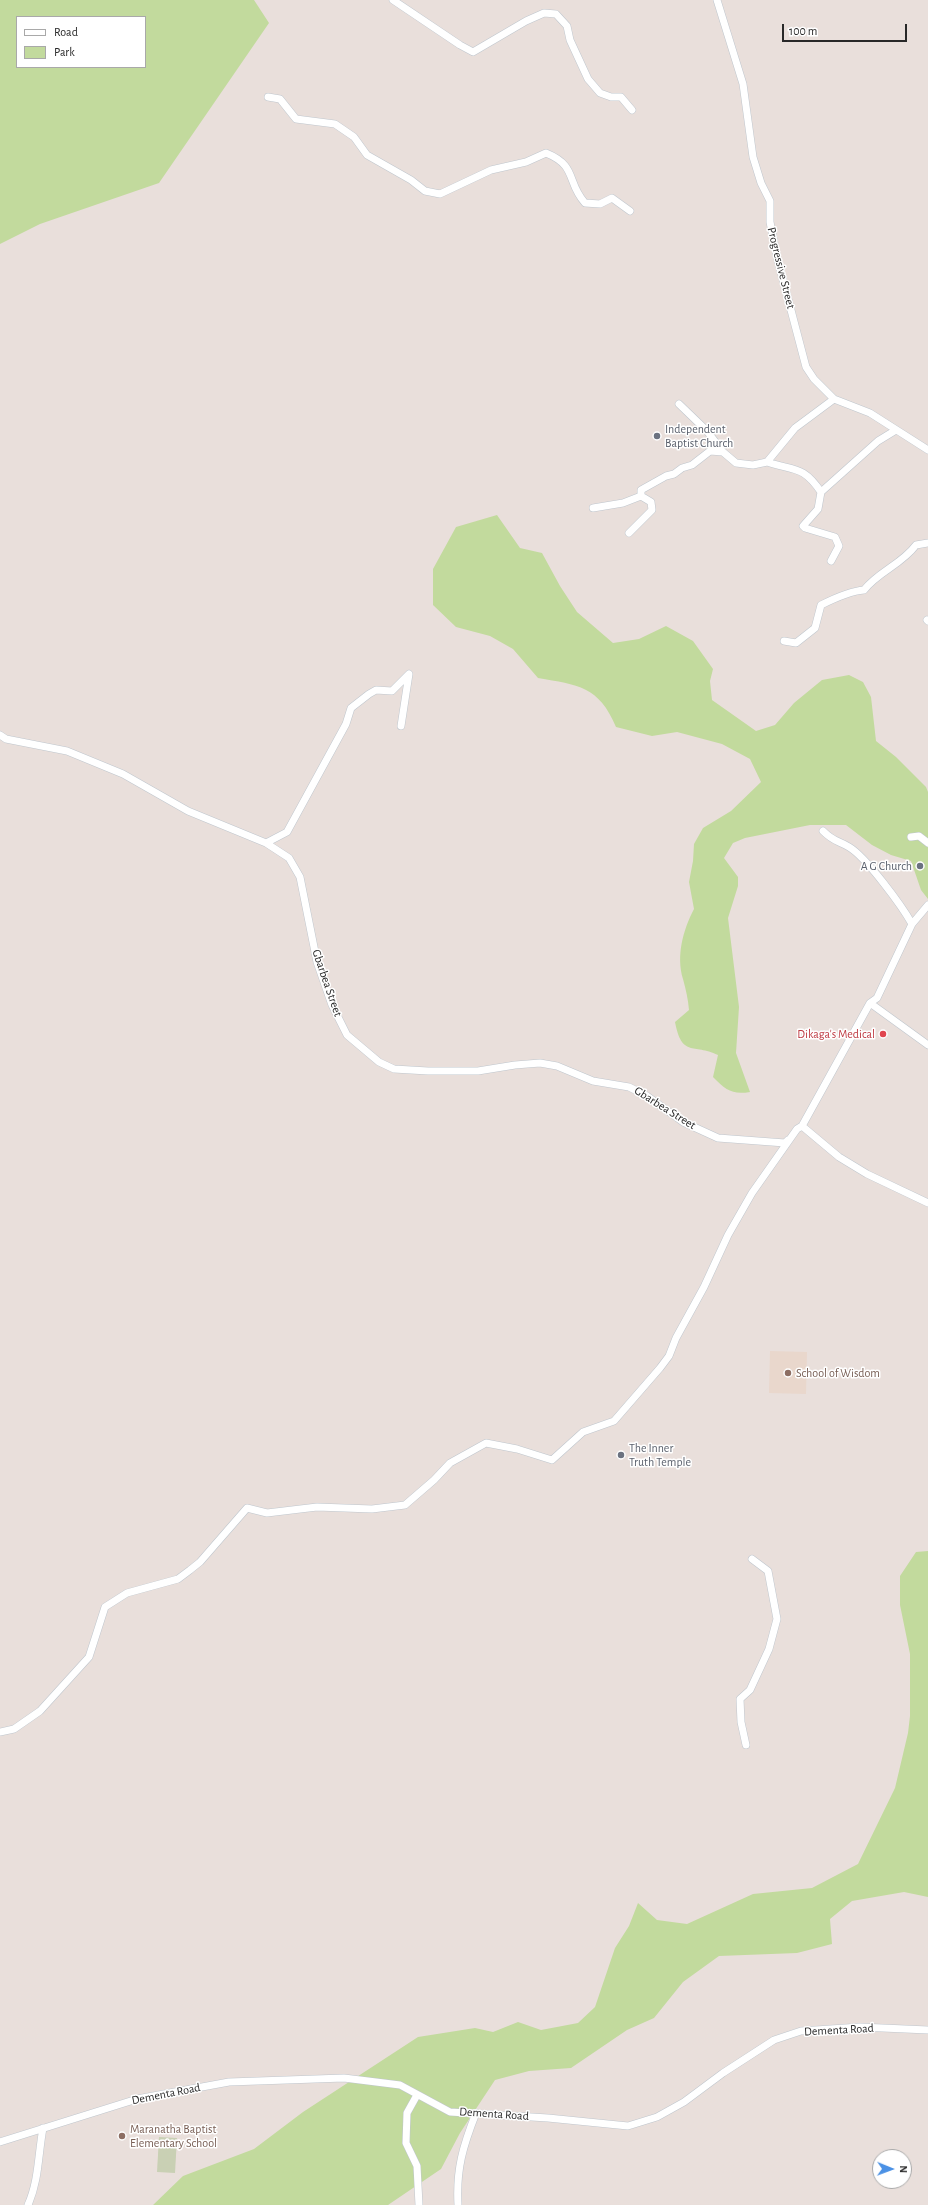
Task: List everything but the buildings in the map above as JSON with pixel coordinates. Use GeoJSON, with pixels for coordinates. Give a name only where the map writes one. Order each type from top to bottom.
{"type":"FeatureCollection","features":[{"type":"Feature","properties":{"kind":"street"},"geometry":{"type":"LineString","coordinates":[[394,0],[460,45],[473,52],[526,21],[544,13],[556,14],[567,26],[570,40],[588,79],[600,93],[611,97],[621,97],[632,110]]}},
{"type":"Feature","properties":{"kind":"street","name":"Progressive Street"},"geometry":{"type":"LineString","coordinates":[[717,0],[743,84],[753,157],[761,183],[770,201],[770,222],[777,257],[784,278],[800,350],[806,367],[814,379],[834,399],[870,413],[928,450]]}},
{"type":"Feature","properties":{"kind":"street"},"geometry":{"type":"LineString","coordinates":[[268,97],[280,99],[296,119],[335,124],[354,137],[367,155],[411,180],[425,191],[440,194],[491,170],[526,162],[546,153],[559,158],[570,170],[576,193],[585,203],[600,204],[612,198],[630,211]]}},
{"type":"Feature","properties":{"kind":"street"},"geometry":{"type":"LineString","coordinates":[[766,462],[796,428],[834,399]]}},
{"type":"Feature","properties":{"kind":"street"},"geometry":{"type":"LineString","coordinates":[[679,404],[707,431],[723,452],[736,463],[753,465],[766,462],[804,472],[814,481],[821,492]]}},
{"type":"Feature","properties":{"kind":"street"},"geometry":{"type":"LineString","coordinates":[[832,561],[839,546],[835,537],[805,528],[803,526],[818,509],[821,492],[878,442],[896,430]]}},
{"type":"Feature","properties":{"kind":"street"},"geometry":{"type":"LineString","coordinates":[[641,496],[641,490],[666,476],[674,474],[682,468],[692,465],[710,452],[723,452]]}},
{"type":"Feature","properties":{"kind":"street"},"geometry":{"type":"LineString","coordinates":[[593,508],[624,503],[641,496]]}},
{"type":"Feature","properties":{"kind":"street"},"geometry":{"type":"LineString","coordinates":[[629,533],[652,510],[651,502],[641,496]]}},
{"type":"Feature","properties":{"kind":"street"},"geometry":{"type":"LineString","coordinates":[[784,641],[796,643],[815,628],[820,605],[847,596],[852,591],[864,590],[871,581],[898,564],[916,545],[928,543]]}},
{"type":"Feature","properties":{"kind":"street"},"geometry":{"type":"LineString","coordinates":[[266,843],[287,832],[346,724],[351,708],[376,690],[392,691],[409,674],[401,726]]}},
{"type":"Feature","properties":{"kind":"street","name":"Gbarbea Street"},"geometry":{"type":"LineString","coordinates":[[0,735],[6,739],[67,751],[123,774],[188,811],[266,843],[289,858],[300,877],[317,962],[332,1005],[347,1035],[379,1062],[394,1069],[428,1071],[478,1071],[515,1065],[540,1064],[557,1066],[593,1080],[629,1086],[684,1122],[718,1138],[785,1143],[799,1127]]}},
{"type":"Feature","properties":{"kind":"street"},"geometry":{"type":"LineString","coordinates":[[823,831],[834,841],[849,847],[860,856],[890,892],[912,924]]}},
{"type":"Feature","properties":{"kind":"street"},"geometry":{"type":"LineString","coordinates":[[911,837],[919,836],[928,843]]}},
{"type":"Feature","properties":{"kind":"street"},"geometry":{"type":"LineString","coordinates":[[0,1732],[14,1730],[40,1711],[89,1657],[105,1607],[127,1593],[162,1584],[184,1574],[200,1562],[247,1508],[267,1513],[317,1508],[372,1509],[405,1505],[434,1480],[450,1463],[486,1443],[517,1449],[552,1460],[583,1432],[614,1421],[669,1356],[676,1338],[704,1287],[728,1235],[752,1193],[799,1127],[870,1003],[877,998],[903,948],[912,924],[928,905]]}},
{"type":"Feature","properties":{"kind":"street"},"geometry":{"type":"LineString","coordinates":[[870,1003],[928,1045]]}},
{"type":"Feature","properties":{"kind":"street"},"geometry":{"type":"LineString","coordinates":[[799,1127],[844,1161],[867,1174],[928,1203]]}},
{"type":"Feature","properties":{"kind":"street"},"geometry":{"type":"LineString","coordinates":[[746,1745],[740,1699],[750,1690],[769,1649],[777,1619],[768,1571],[752,1559]]}},
{"type":"Feature","properties":{"kind":"street","name":"Dementa Road"},"geometry":{"type":"LineString","coordinates":[[0,2142],[137,2099],[229,2082],[344,2078],[400,2085],[450,2112],[548,2118],[628,2126],[657,2118],[684,2102],[723,2072],[774,2040],[801,2032],[860,2027],[928,2030]]}},
{"type":"Feature","properties":{"kind":"street"},"geometry":{"type":"LineString","coordinates":[[417,2095],[407,2113],[406,2143],[417,2166],[419,2205]]}},
{"type":"Feature","properties":{"kind":"street"},"geometry":{"type":"LineString","coordinates":[[458,2205],[457,2188],[462,2148],[476,2113]]}},
{"type":"Feature","properties":{"kind":"street"},"geometry":{"type":"LineString","coordinates":[[28,2205],[38,2173],[39,2151],[43,2128]]}},
{"type":"Feature","properties":{"kind":"shaded area","name":"School of Wisdom"},"geometry":{"type":"Polygon","coordinates":[[[770,1351],[807,1352],[806,1394],[769,1393],[770,1351]]]}},
{"type":"Feature","properties":{"kind":"green space"},"geometry":{"type":"Polygon","coordinates":[[[0,0],[254,0],[269,23],[159,183],[40,224],[0,244],[0,0]]]}},
{"type":"Feature","properties":{"kind":"green space"},"geometry":{"type":"Polygon","coordinates":[[[497,515],[520,548],[542,553],[560,586],[577,612],[613,643],[639,639],[666,626],[693,641],[713,669],[710,681],[712,700],[756,731],[775,725],[794,703],[822,680],[849,675],[863,682],[871,697],[876,741],[896,757],[926,787],[928,792],[928,899],[921,890],[911,861],[891,855],[872,845],[846,825],[810,825],[745,838],[733,843],[724,858],[738,877],[738,886],[728,918],[739,1007],[736,1053],[750,1092],[734,1092],[718,1082],[713,1077],[718,1055],[690,1048],[685,1045],[681,1041],[675,1022],[689,1010],[680,961],[684,934],[694,909],[689,882],[693,861],[694,844],[703,828],[731,811],[761,782],[750,759],[722,744],[677,732],[652,736],[616,727],[609,713],[594,695],[576,686],[538,678],[513,649],[490,636],[456,627],[433,605],[433,569],[456,527],[497,515]]]}},
{"type":"Feature","properties":{"kind":"green space"},"geometry":{"type":"Polygon","coordinates":[[[928,1551],[928,1897],[904,1892],[852,1901],[830,1919],[832,1944],[797,1953],[719,1956],[683,1982],[654,2018],[627,2030],[571,2068],[529,2071],[495,2080],[460,2133],[441,2169],[388,2205],[153,2205],[183,2176],[254,2149],[303,2112],[418,2037],[475,2028],[493,2032],[518,2022],[541,2030],[578,2023],[595,2007],[615,1948],[629,1926],[638,1903],[657,1920],[687,1924],[753,1894],[812,1888],[858,1864],[895,1788],[908,1733],[910,1716],[910,1654],[900,1605],[900,1576],[916,1552],[928,1551]]]}},
{"type":"Feature","properties":{"kind":"green space"},"geometry":{"type":"Polygon","coordinates":[[[159,2137],[177,2138],[175,2173],[157,2172],[159,2137]]]}},
{"type":"Feature","properties":{"kind":"place","name":"Independent Baptist Church"},"geometry":{"type":"Point","coordinates":[657,436]}},
{"type":"Feature","properties":{"kind":"place","name":"A G Church"},"geometry":{"type":"Point","coordinates":[920,866]}},
{"type":"Feature","properties":{"kind":"place","name":"Dikaga's Medical"},"geometry":{"type":"Point","coordinates":[883,1034]}},
{"type":"Feature","properties":{"kind":"place","name":"School of Wisdom"},"geometry":{"type":"Point","coordinates":[788,1373]}},
{"type":"Feature","properties":{"kind":"place","name":"The Inner Truth Temple"},"geometry":{"type":"Point","coordinates":[621,1455]}},
{"type":"Feature","properties":{"kind":"place","name":"Maranatha Baptist Elementary School"},"geometry":{"type":"Point","coordinates":[122,2136]}}]}
